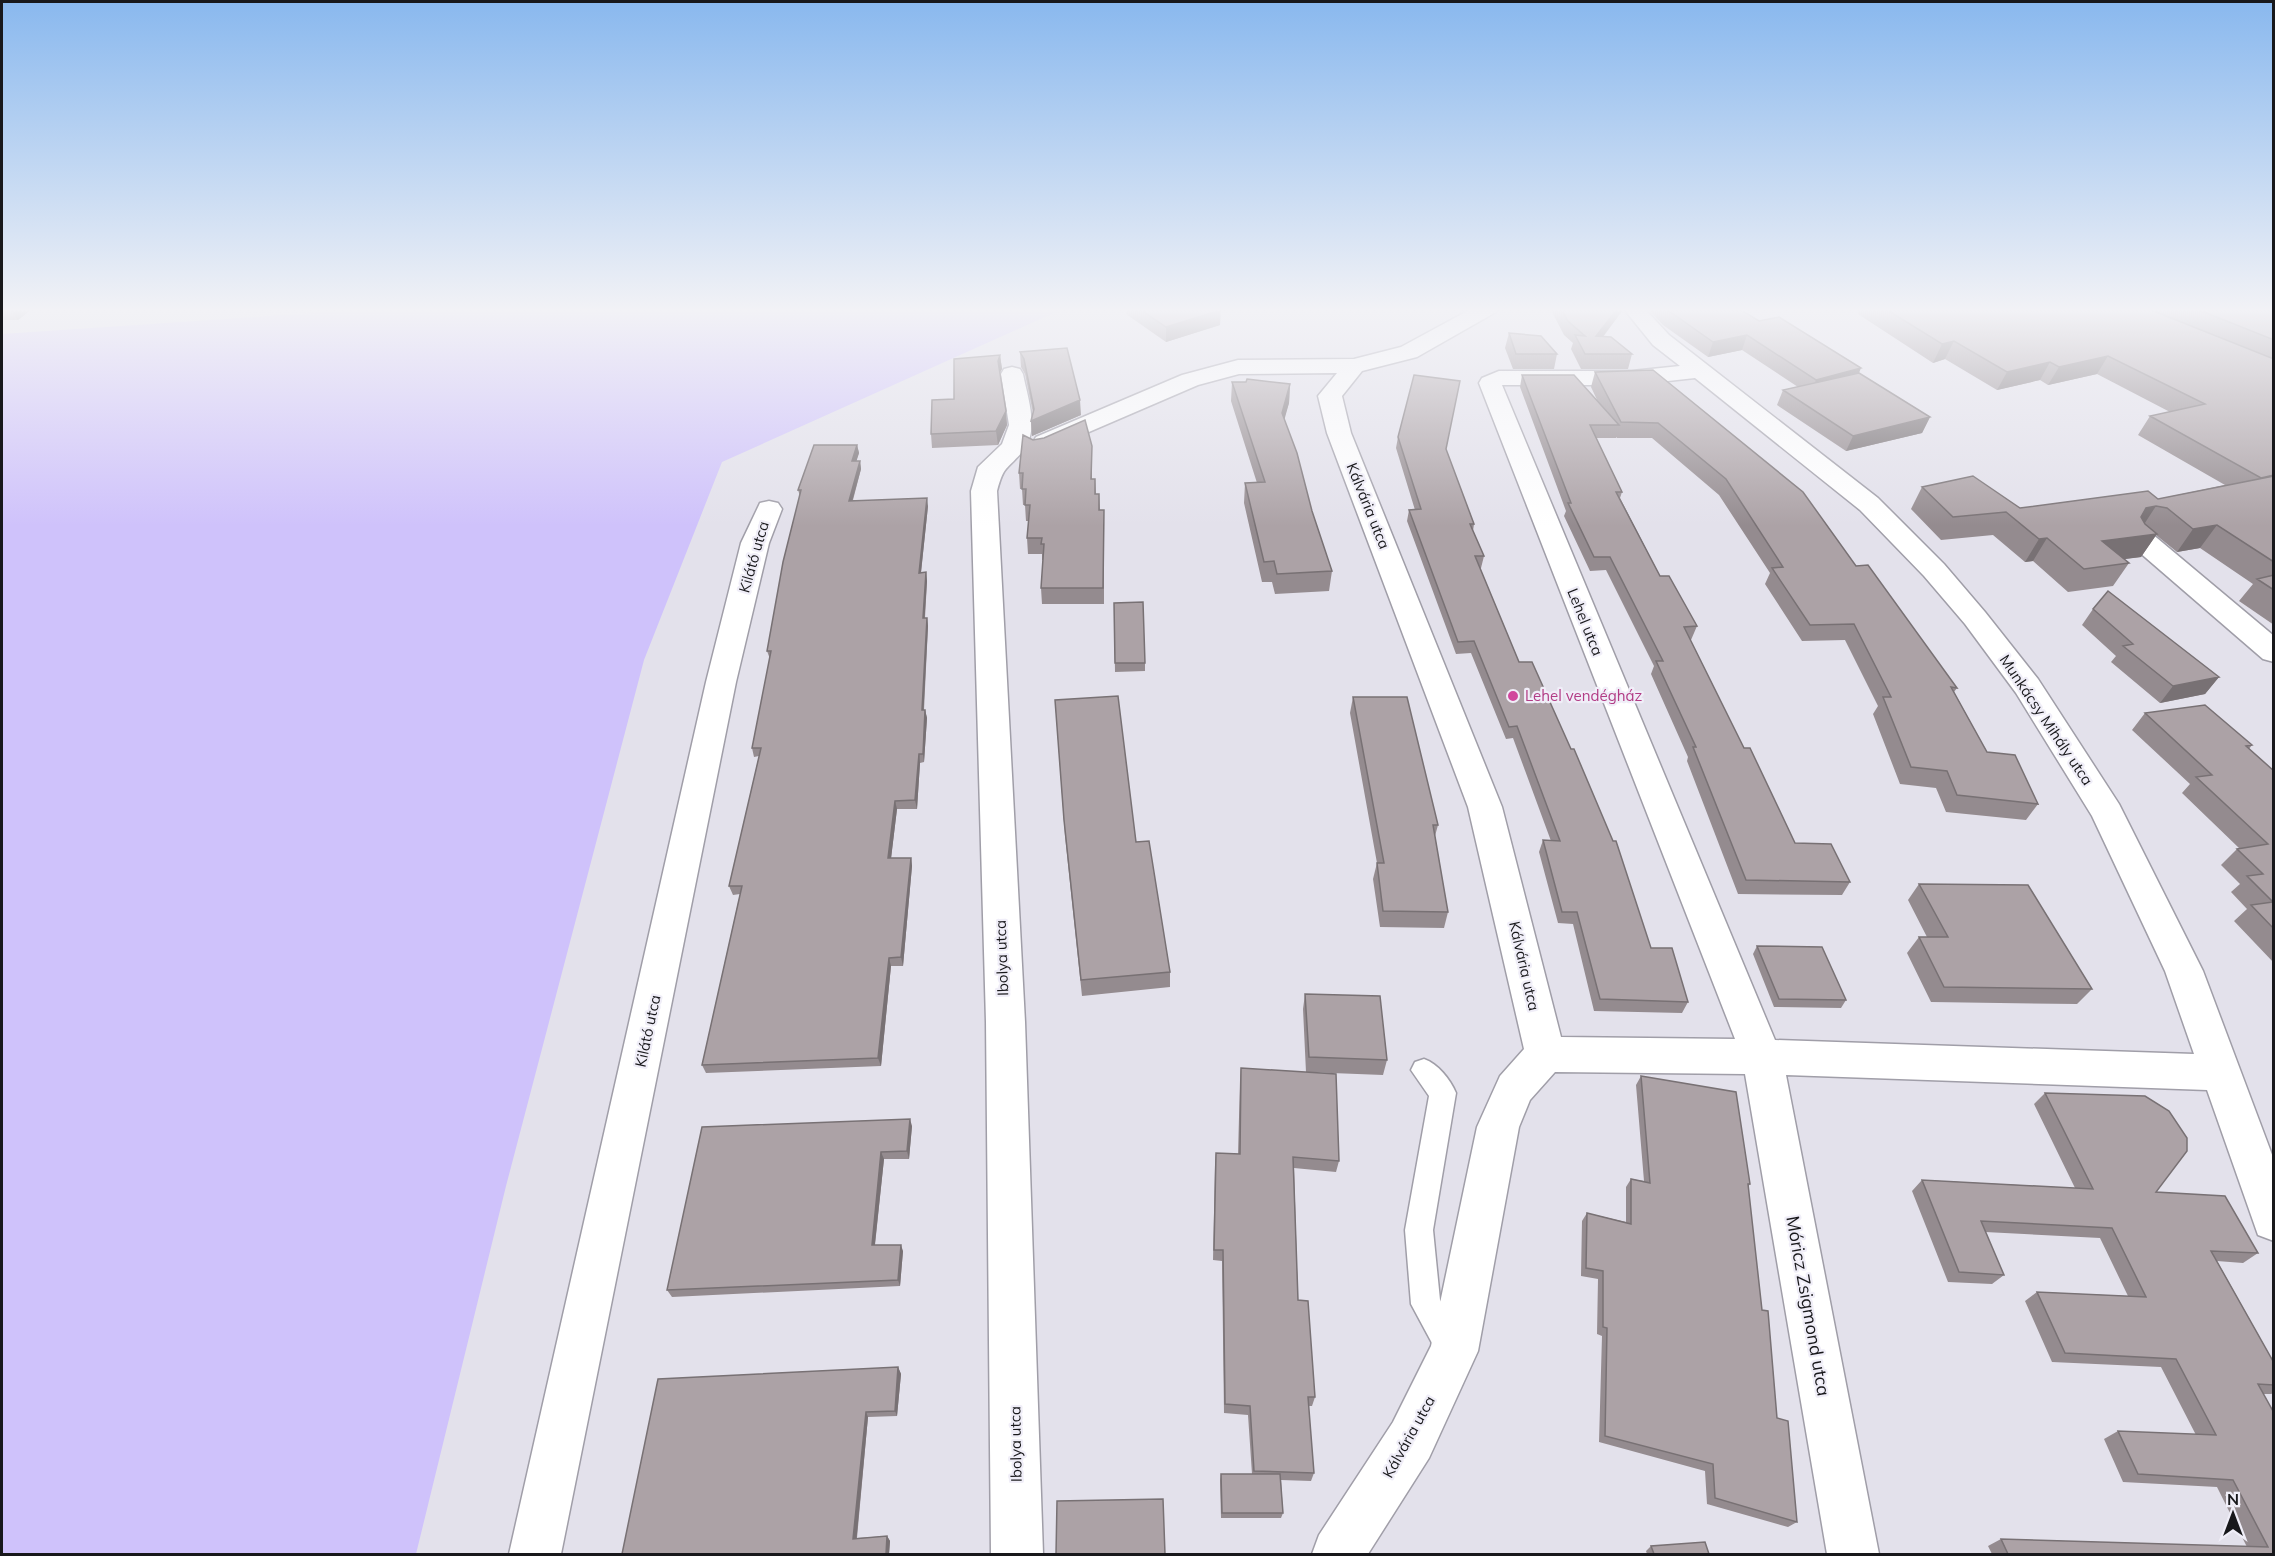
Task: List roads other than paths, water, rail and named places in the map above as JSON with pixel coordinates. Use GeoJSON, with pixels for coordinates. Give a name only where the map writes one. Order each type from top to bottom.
{"type":"FeatureCollection","features":[{"type":"Feature","properties":{"kind":"street","name":"Ibolya utca"},"geometry":{"type":"LineString","coordinates":[[1013,381],[1021,425],[1013,447],[991,467],[984,491],[1014,1309],[1017,1554]]}},
{"type":"Feature","properties":{"kind":"street"},"geometry":{"type":"LineString","coordinates":[[1035,446],[1189,381]]}},
{"type":"Feature","properties":{"kind":"street","name":"Kálvária utca"},"geometry":{"type":"LineString","coordinates":[[1338,1554],[1411,1440],[1454,1350],[1498,1127],[1514,1089],[1545,1054],[1485,807],[1339,433],[1330,396],[1342,381]]}},
{"type":"Feature","properties":{"kind":"street","name":"Lehel utca"},"geometry":{"type":"LineString","coordinates":[[1494,381],[1490,383],[1762,1057]]}},
{"type":"Feature","properties":{"kind":"street","name":"Munkácsy Mihály utca"},"geometry":{"type":"LineString","coordinates":[[1711,381],[1869,504],[1934,570],[1975,618],[2026,686],[2107,813],[2184,971],[2274,1220]]}},
{"type":"Feature","properties":{"kind":"street","name":"Kilátó utca"},"geometry":{"type":"LineString","coordinates":[[535,1554],[721,682],[755,543],[769,509]]}},
{"type":"Feature","properties":{"kind":"street"},"geometry":{"type":"LineString","coordinates":[[2141,539],[2274,652]]}},
{"type":"Feature","properties":{"kind":"street"},"geometry":{"type":"LineString","coordinates":[[1545,1054],[1762,1057],[2222,1073]]}},
{"type":"Feature","properties":{"kind":"street","name":"Móricz Zsigmond utca"},"geometry":{"type":"LineString","coordinates":[[1762,1057],[1853,1554]]}},
{"type":"Feature","properties":{"kind":"lane"},"geometry":{"type":"LineString","coordinates":[[1424,1070],[1443,1093],[1419,1230],[1426,1304],[1454,1350]]}},
{"type":"Feature","properties":{"kind":"place","name":"Lehel vendégház"},"geometry":{"type":"Point","coordinates":[1513,696]}}]}
